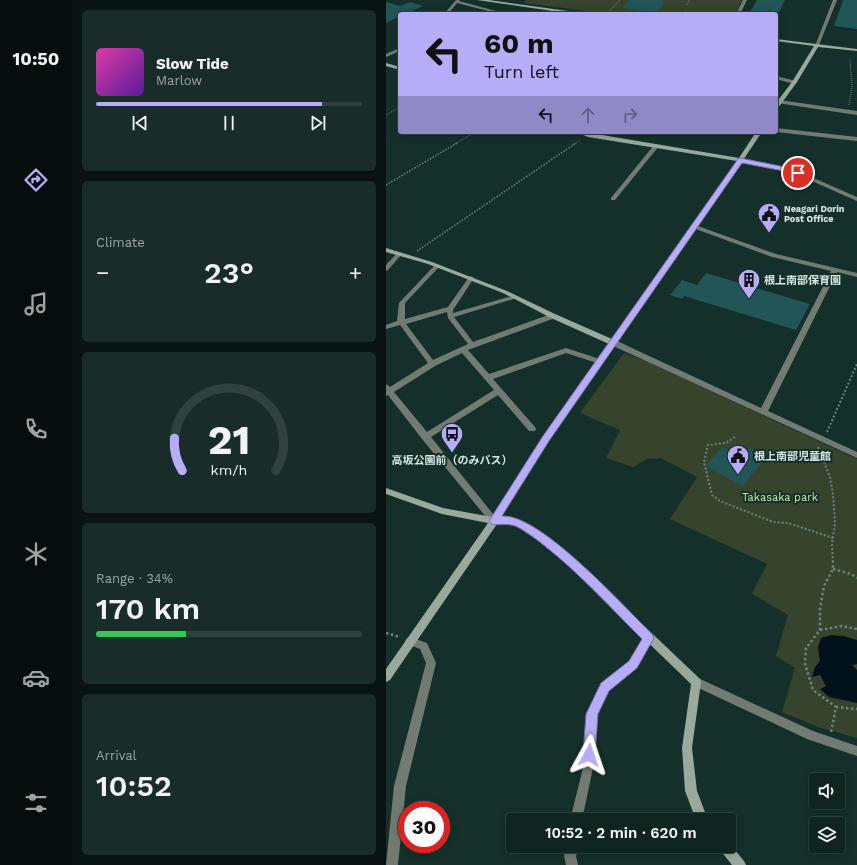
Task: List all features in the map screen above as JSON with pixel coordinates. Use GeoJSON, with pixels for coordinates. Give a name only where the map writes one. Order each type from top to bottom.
{"type":"FeatureCollection","features":[{"type":"Feature","properties":{"kind":"street"},"geometry":{"type":"LineString","coordinates":[[479,0],[568,12]]}},
{"type":"Feature","properties":{"kind":"street"},"geometry":{"type":"LineString","coordinates":[[739,12],[745,0]]}},
{"type":"Feature","properties":{"kind":"street"},"geometry":{"type":"LineString","coordinates":[[835,0],[817,45],[778,105],[857,113]]}},
{"type":"Feature","properties":{"kind":"street"},"geometry":{"type":"LineString","coordinates":[[448,12],[458,1],[498,12]]}},
{"type":"Feature","properties":{"kind":"street"},"geometry":{"type":"LineString","coordinates":[[778,40],[857,50]]}},
{"type":"Feature","properties":{"kind":"street"},"geometry":{"type":"LineString","coordinates":[[386,56],[398,50]]}},
{"type":"Feature","properties":{"kind":"street"},"geometry":{"type":"LineString","coordinates":[[386,64],[398,68]]}},
{"type":"Feature","properties":{"kind":"street"},"geometry":{"type":"LineString","coordinates":[[778,78],[794,82]]}},
{"type":"Feature","properties":{"kind":"street"},"geometry":{"type":"LineString","coordinates":[[778,130],[857,139]]}},
{"type":"Feature","properties":{"kind":"street"},"geometry":{"type":"LineString","coordinates":[[585,134],[740,160],[790,170],[857,199]]}},
{"type":"Feature","properties":{"kind":"street"},"geometry":{"type":"LineString","coordinates":[[386,677],[494,521],[546,438],[695,227],[758,134]]}},
{"type":"Feature","properties":{"kind":"street"},"geometry":{"type":"LineString","coordinates":[[613,199],[656,146]]}},
{"type":"Feature","properties":{"kind":"street"},"geometry":{"type":"LineString","coordinates":[[695,227],[774,256],[857,275]]}},
{"type":"Feature","properties":{"kind":"street"},"geometry":{"type":"LineString","coordinates":[[386,250],[471,278],[515,296],[553,316],[821,440],[857,455]]}},
{"type":"Feature","properties":{"kind":"street"},"geometry":{"type":"LineString","coordinates":[[386,269],[399,254]]}},
{"type":"Feature","properties":{"kind":"street"},"geometry":{"type":"LineString","coordinates":[[432,364],[401,322],[402,303],[437,266]]}},
{"type":"Feature","properties":{"kind":"street"},"geometry":{"type":"LineString","coordinates":[[763,412],[835,270]]}},
{"type":"Feature","properties":{"kind":"street"},"geometry":{"type":"LineString","coordinates":[[450,313],[471,278]]}},
{"type":"Feature","properties":{"kind":"street"},"geometry":{"type":"LineString","coordinates":[[386,327],[401,322],[450,313],[515,296]]}},
{"type":"Feature","properties":{"kind":"street"},"geometry":{"type":"LineString","coordinates":[[450,313],[472,345]]}},
{"type":"Feature","properties":{"kind":"street"},"geometry":{"type":"LineString","coordinates":[[494,521],[387,390],[432,364],[463,349],[553,316]]}},
{"type":"Feature","properties":{"kind":"street"},"geometry":{"type":"LineString","coordinates":[[463,349],[532,430]]}},
{"type":"Feature","properties":{"kind":"street"},"geometry":{"type":"LineString","coordinates":[[487,378],[566,350],[600,362]]}},
{"type":"Feature","properties":{"kind":"street"},"geometry":{"type":"LineString","coordinates":[[425,437],[498,391]]}},
{"type":"Feature","properties":{"kind":"street"},"geometry":{"type":"LineString","coordinates":[[386,491],[442,511],[494,521],[507,520],[519,523],[540,537],[571,562],[648,638],[696,682],[811,735],[857,751]]}},
{"type":"Feature","properties":{"kind":"street"},"geometry":{"type":"LineString","coordinates":[[578,813],[588,768],[592,714],[605,687],[633,664],[648,638]]}},
{"type":"Feature","properties":{"kind":"street"},"geometry":{"type":"LineString","coordinates":[[392,865],[400,786],[432,664],[424,646],[410,641]]}},
{"type":"Feature","properties":{"kind":"street"},"geometry":{"type":"LineString","coordinates":[[696,682],[688,748],[691,791],[699,813]]}},
{"type":"Feature","properties":{"kind":"street"},"geometry":{"type":"LineString","coordinates":[[571,853],[572,865]]}},
{"type":"Feature","properties":{"kind":"street"},"geometry":{"type":"LineString","coordinates":[[730,853],[740,865]]}},
{"type":"Feature","properties":{"kind":"path"},"geometry":{"type":"LineString","coordinates":[[610,12],[620,0]]}},
{"type":"Feature","properties":{"kind":"path"},"geometry":{"type":"LineString","coordinates":[[688,5],[689,0]]}},
{"type":"Feature","properties":{"kind":"path"},"geometry":{"type":"LineString","coordinates":[[848,112],[852,86],[850,60]]}},
{"type":"Feature","properties":{"kind":"path"},"geometry":{"type":"LineString","coordinates":[[386,115],[398,108]]}},
{"type":"Feature","properties":{"kind":"path"},"geometry":{"type":"LineString","coordinates":[[386,185],[472,134]]}},
{"type":"Feature","properties":{"kind":"path"},"geometry":{"type":"LineString","coordinates":[[408,258],[588,135]]}},
{"type":"Feature","properties":{"kind":"path"},"geometry":{"type":"LineString","coordinates":[[857,364],[821,440],[819,450],[830,477],[833,495],[835,523],[833,538],[833,569],[824,586],[820,609],[820,630],[806,648],[805,664],[813,690],[836,707],[857,709]]}},
{"type":"Feature","properties":{"kind":"path"},"geometry":{"type":"LineString","coordinates":[[735,437],[731,442],[725,444],[708,445],[706,450],[704,462],[712,495],[720,501],[773,522],[788,523],[833,538]]}},
{"type":"Feature","properties":{"kind":"path"},"geometry":{"type":"LineString","coordinates":[[833,569],[851,574],[857,578]]}},
{"type":"Feature","properties":{"kind":"path"},"geometry":{"type":"LineString","coordinates":[[820,630],[842,626],[857,629]]}},
{"type":"Feature","properties":{"kind":"path"},"geometry":{"type":"LineString","coordinates":[[386,633],[410,641]]}},
{"type":"Feature","properties":{"kind":"path"},"geometry":{"type":"LineString","coordinates":[[831,732],[836,707]]}},
{"type":"Feature","properties":{"kind":"green space"},"geometry":{"type":"Polygon","coordinates":[[[526,0],[742,0],[736,12],[681,12],[685,6],[680,12],[594,12],[524,3],[526,0]]]}},
{"type":"Feature","properties":{"kind":"green space","name":"Takasaka park"},"geometry":{"type":"Polygon","coordinates":[[[624,353],[650,363],[857,459],[857,738],[818,727],[782,712],[795,668],[776,656],[788,615],[752,594],[767,564],[670,519],[697,477],[661,458],[647,459],[633,467],[606,458],[620,430],[580,413],[624,353]]]}},
{"type":"Feature","properties":{"kind":"shaded area"},"geometry":{"type":"Polygon","coordinates":[[[831,635],[843,636],[857,640],[857,664],[852,665],[857,670],[857,703],[829,697],[820,689],[826,686],[820,675],[812,677],[815,667],[820,661],[818,647],[821,638],[831,635]]]}},
{"type":"Feature","properties":{"kind":"building"},"geometry":{"type":"Polygon","coordinates":[[[629,0],[664,0],[662,2],[665,3],[657,12],[622,8],[629,0]]]}},
{"type":"Feature","properties":{"kind":"building"},"geometry":{"type":"Polygon","coordinates":[[[757,0],[785,0],[778,14],[778,12],[750,12],[757,0]]]}},
{"type":"Feature","properties":{"kind":"building"},"geometry":{"type":"Polygon","coordinates":[[[843,0],[857,0],[857,29],[834,26],[843,0]]]}},
{"type":"Feature","properties":{"kind":"building"},"geometry":{"type":"Polygon","coordinates":[[[386,2],[400,6],[410,2],[423,6],[410,12],[398,12],[398,17],[386,23],[386,2]]]}},
{"type":"Feature","properties":{"kind":"building","name":"根上南部保育園"},"geometry":{"type":"Polygon","coordinates":[[[706,273],[810,304],[796,330],[684,296],[682,299],[670,295],[682,280],[697,285],[706,273]]]}},
{"type":"Feature","properties":{"kind":"building","name":"根上南部児童館"},"geometry":{"type":"Polygon","coordinates":[[[722,447],[742,457],[750,448],[767,456],[743,486],[706,466],[722,447]]]}},
{"type":"Feature","properties":{"kind":"place","name":"Neagari Dorin Post Office"},"geometry":{"type":"Point","coordinates":[769,234]}},
{"type":"Feature","properties":{"kind":"place","name":"根上南部保育園"},"geometry":{"type":"Point","coordinates":[749,300]}},
{"type":"Feature","properties":{"kind":"place","name":"高坂公園前（のみバス）"},"geometry":{"type":"Point","coordinates":[452,454]}},
{"type":"Feature","properties":{"kind":"place","name":"根上南部児童館"},"geometry":{"type":"Point","coordinates":[738,476]}},
{"type":"Feature","properties":{"kind":"route"},"geometry":{"type":"LineString","coordinates":[[589,755],[592,714],[605,687],[633,664],[648,638],[571,562],[540,537],[519,523],[507,520],[494,521],[546,438],[695,227],[740,160],[798,173]]}}]}
